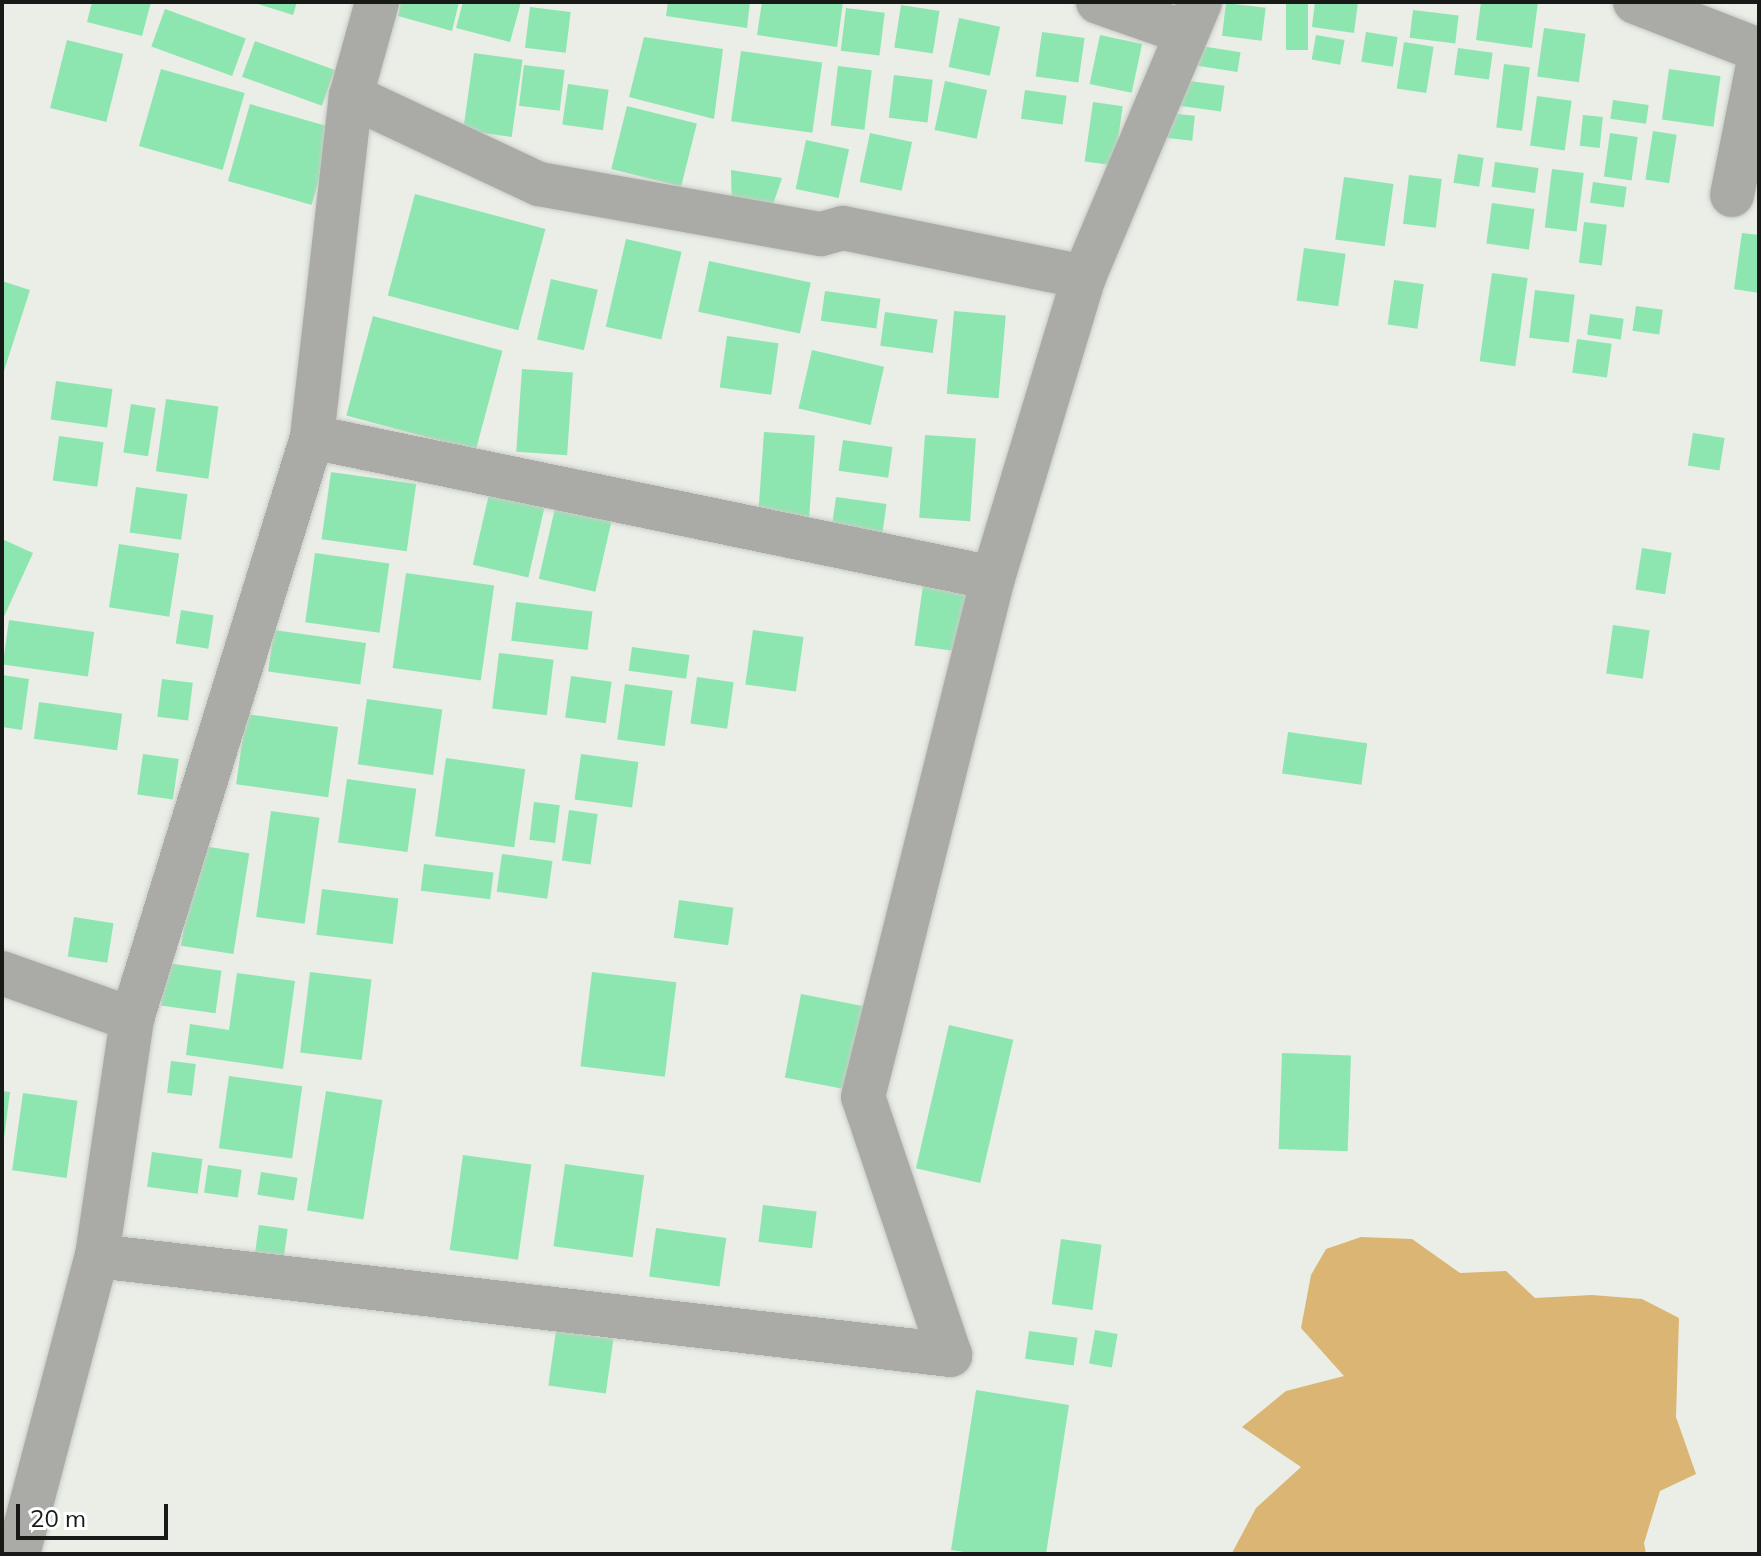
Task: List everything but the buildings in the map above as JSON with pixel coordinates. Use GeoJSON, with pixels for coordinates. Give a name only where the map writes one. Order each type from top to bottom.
{"type":"FeatureCollection","features":[{"type":"Feature","properties":{"kind":"street"},"geometry":{"type":"LineString","coordinates":[[18,1554],[97,1256],[132,1019],[312,437],[351,96],[377,2]]}},
{"type":"Feature","properties":{"kind":"street"},"geometry":{"type":"LineString","coordinates":[[97,1256],[950,1355],[863,1097],[993,578],[1084,277],[1193,18],[1098,2]]}},
{"type":"Feature","properties":{"kind":"street"},"geometry":{"type":"LineString","coordinates":[[1635,2],[1759,50]]}},
{"type":"Feature","properties":{"kind":"street"},"geometry":{"type":"LineString","coordinates":[[1732,195],[1759,60]]}},
{"type":"Feature","properties":{"kind":"street"},"geometry":{"type":"LineString","coordinates":[[351,96],[539,184],[821,234],[843,228],[1084,277]]}},
{"type":"Feature","properties":{"kind":"street"},"geometry":{"type":"LineString","coordinates":[[312,437],[993,578]]}},
{"type":"Feature","properties":{"kind":"street"},"geometry":{"type":"LineString","coordinates":[[2,973],[132,1019]]}},
{"type":"Feature","properties":{"kind":"shaded area"},"geometry":{"type":"Polygon","coordinates":[[[1361,1237],[1412,1239],[1460,1273],[1506,1271],[1535,1298],[1592,1295],[1642,1299],[1679,1318],[1676,1417],[1696,1474],[1660,1491],[1644,1543],[1646,1554],[1232,1553],[1256,1508],[1301,1467],[1242,1427],[1286,1391],[1344,1376],[1301,1328],[1311,1275],[1326,1249],[1361,1237]]]}}]}
